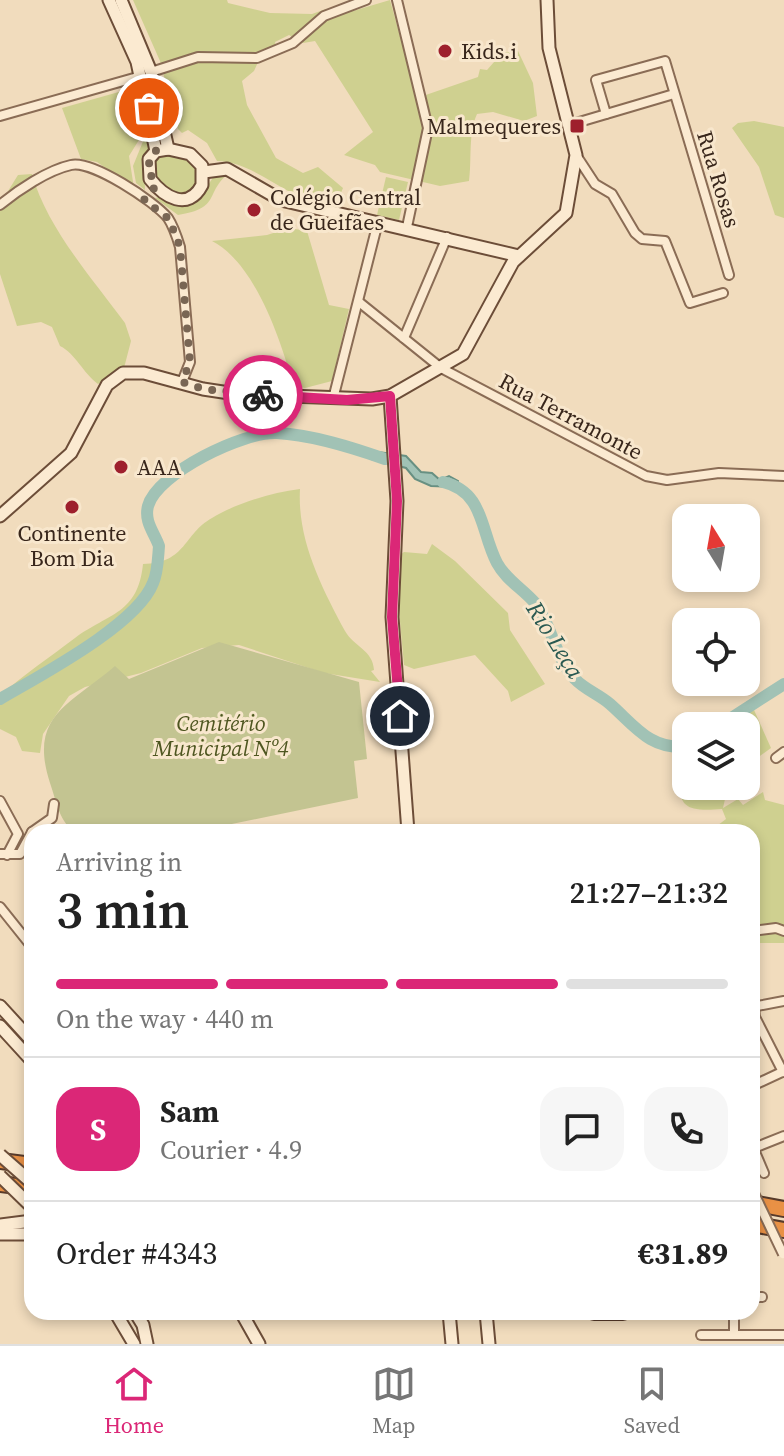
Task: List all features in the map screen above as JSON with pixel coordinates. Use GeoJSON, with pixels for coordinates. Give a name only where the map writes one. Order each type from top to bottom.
{"type":"FeatureCollection","features":[{"type":"Feature","properties":{"kind":"highway"},"geometry":{"type":"LineString","coordinates":[[0,1158],[24,1163]]}},
{"type":"Feature","properties":{"kind":"highway"},"geometry":{"type":"LineString","coordinates":[[0,1184],[24,1186]]}},
{"type":"Feature","properties":{"kind":"highway"},"geometry":{"type":"LineString","coordinates":[[760,1226],[784,1232]]}},
{"type":"Feature","properties":{"kind":"highway"},"geometry":{"type":"LineString","coordinates":[[760,1230],[784,1232]]}},
{"type":"Feature","properties":{"kind":"street"},"geometry":{"type":"LineString","coordinates":[[109,0],[146,74]]}},
{"type":"Feature","properties":{"kind":"street"},"geometry":{"type":"LineString","coordinates":[[121,0],[146,74],[162,150]]}},
{"type":"Feature","properties":{"kind":"street"},"geometry":{"type":"LineString","coordinates":[[0,116],[198,57],[257,58],[293,43],[324,16],[366,0]]}},
{"type":"Feature","properties":{"kind":"street"},"geometry":{"type":"LineString","coordinates":[[397,0],[428,128],[407,227]]}},
{"type":"Feature","properties":{"kind":"street"},"geometry":{"type":"LineString","coordinates":[[0,515],[71,453],[107,385],[132,371],[236,394],[333,399],[390,396],[463,354],[519,256],[563,219],[575,174],[576,155],[549,48],[547,0]]}},
{"type":"Feature","properties":{"kind":"street","name":"Rua Rosas"},"geometry":{"type":"LineString","coordinates":[[606,114],[596,80],[665,61],[729,275]]}},
{"type":"Feature","properties":{"kind":"street"},"geometry":{"type":"LineString","coordinates":[[569,125],[674,94]]}},
{"type":"Feature","properties":{"kind":"street"},"geometry":{"type":"LineString","coordinates":[[162,150],[190,154],[204,172]]}},
{"type":"Feature","properties":{"kind":"street"},"geometry":{"type":"LineString","coordinates":[[162,150],[147,167],[156,186],[169,198],[187,200],[200,190],[204,172]]}},
{"type":"Feature","properties":{"kind":"street"},"geometry":{"type":"LineString","coordinates":[[576,155],[595,184],[612,194],[635,233],[642,239],[665,241],[690,303],[723,293]]}},
{"type":"Feature","properties":{"kind":"street"},"geometry":{"type":"LineString","coordinates":[[0,205],[54,172],[74,164],[102,172],[169,219],[180,247],[190,362],[182,382]]}},
{"type":"Feature","properties":{"kind":"street"},"geometry":{"type":"LineString","coordinates":[[204,172],[227,169],[281,200],[407,227],[519,256]]}},
{"type":"Feature","properties":{"kind":"street"},"geometry":{"type":"LineString","coordinates":[[144,200],[156,186]]}},
{"type":"Feature","properties":{"kind":"street"},"geometry":{"type":"LineString","coordinates":[[333,399],[378,222]]}},
{"type":"Feature","properties":{"kind":"street"},"geometry":{"type":"LineString","coordinates":[[404,338],[447,237]]}},
{"type":"Feature","properties":{"kind":"street","name":"Rua Terramonte"},"geometry":{"type":"LineString","coordinates":[[359,302],[441,368],[646,476],[667,480],[719,473],[784,476]]}},
{"type":"Feature","properties":{"kind":"street"},"geometry":{"type":"LineString","coordinates":[[390,396],[397,501],[392,617],[407,824]]}},
{"type":"Feature","properties":{"kind":"street"},"geometry":{"type":"LineString","coordinates":[[0,801],[18,834],[3,855]]}},
{"type":"Feature","properties":{"kind":"street"},"geometry":{"type":"LineString","coordinates":[[43,824],[52,818],[54,804]]}},
{"type":"Feature","properties":{"kind":"street"},"geometry":{"type":"LineString","coordinates":[[3,855],[20,854],[24,847]]}},
{"type":"Feature","properties":{"kind":"street"},"geometry":{"type":"LineString","coordinates":[[0,907],[24,937]]}},
{"type":"Feature","properties":{"kind":"street"},"geometry":{"type":"LineString","coordinates":[[760,930],[776,928],[784,931]]}},
{"type":"Feature","properties":{"kind":"street"},"geometry":{"type":"LineString","coordinates":[[760,1006],[784,1001]]}},
{"type":"Feature","properties":{"kind":"street"},"geometry":{"type":"LineString","coordinates":[[0,1006],[24,1032]]}},
{"type":"Feature","properties":{"kind":"street"},"geometry":{"type":"LineString","coordinates":[[0,1026],[24,1052]]}},
{"type":"Feature","properties":{"kind":"street"},"geometry":{"type":"LineString","coordinates":[[760,1027],[783,1072],[760,1082]]}},
{"type":"Feature","properties":{"kind":"street"},"geometry":{"type":"LineString","coordinates":[[760,1144],[784,1136]]}},
{"type":"Feature","properties":{"kind":"street"},"geometry":{"type":"LineString","coordinates":[[0,1158],[24,1179]]}},
{"type":"Feature","properties":{"kind":"street"},"geometry":{"type":"LineString","coordinates":[[760,1163],[764,1173]]}},
{"type":"Feature","properties":{"kind":"street"},"geometry":{"type":"LineString","coordinates":[[0,1176],[24,1199]]}},
{"type":"Feature","properties":{"kind":"street"},"geometry":{"type":"LineString","coordinates":[[760,1206],[783,1256]]}},
{"type":"Feature","properties":{"kind":"street"},"geometry":{"type":"LineString","coordinates":[[0,1225],[24,1222]]}},
{"type":"Feature","properties":{"kind":"street"},"geometry":{"type":"LineString","coordinates":[[0,1234],[24,1234]]}},
{"type":"Feature","properties":{"kind":"street"},"geometry":{"type":"LineString","coordinates":[[120,1320],[134,1344]]}},
{"type":"Feature","properties":{"kind":"street"},"geometry":{"type":"LineString","coordinates":[[138,1320],[147,1344]]}},
{"type":"Feature","properties":{"kind":"street"},"geometry":{"type":"LineString","coordinates":[[246,1320],[259,1344]]}},
{"type":"Feature","properties":{"kind":"street"},"geometry":{"type":"LineString","coordinates":[[450,1320],[452,1344]]}},
{"type":"Feature","properties":{"kind":"street"},"geometry":{"type":"LineString","coordinates":[[487,1320],[489,1344]]}},
{"type":"Feature","properties":{"kind":"street"},"geometry":{"type":"LineString","coordinates":[[734,1320],[734,1335]]}},
{"type":"Feature","properties":{"kind":"street"},"geometry":{"type":"LineString","coordinates":[[701,1335],[784,1335]]}},
{"type":"Feature","properties":{"kind":"green space"},"geometry":{"type":"Polygon","coordinates":[[[133,0],[227,0],[228,3],[270,13],[312,14],[326,9],[353,11],[390,0],[417,98],[478,77],[480,69],[487,70],[502,53],[518,51],[533,83],[537,116],[524,121],[493,112],[477,114],[471,138],[469,181],[440,186],[380,172],[375,165],[344,155],[373,132],[315,41],[303,43],[289,35],[275,42],[276,46],[263,51],[254,71],[242,81],[247,105],[276,158],[303,173],[318,167],[343,188],[336,205],[319,203],[288,191],[247,168],[217,161],[207,143],[188,130],[182,133],[178,129],[160,61],[133,0]]]}},
{"type":"Feature","properties":{"kind":"green space"},"geometry":{"type":"Polygon","coordinates":[[[133,88],[142,135],[129,156],[134,188],[97,162],[81,159],[62,108],[133,88]]]}},
{"type":"Feature","properties":{"kind":"green space"},"geometry":{"type":"Polygon","coordinates":[[[754,121],[784,127],[784,218],[775,215],[759,167],[732,128],[738,123],[754,121]]]}},
{"type":"Feature","properties":{"kind":"green space"},"geometry":{"type":"Polygon","coordinates":[[[152,137],[153,146],[144,164],[145,190],[136,183],[133,166],[144,139],[152,137]]]}},
{"type":"Feature","properties":{"kind":"green space"},"geometry":{"type":"Polygon","coordinates":[[[166,154],[185,157],[198,168],[197,186],[186,195],[169,193],[152,174],[152,162],[166,154]]]}},
{"type":"Feature","properties":{"kind":"green space"},"geometry":{"type":"Polygon","coordinates":[[[229,173],[221,180],[207,204],[192,212],[178,215],[155,198],[161,197],[180,206],[193,203],[214,176],[229,173]]]}},
{"type":"Feature","properties":{"kind":"green space"},"geometry":{"type":"Polygon","coordinates":[[[32,174],[59,233],[125,323],[131,341],[124,368],[98,384],[60,346],[52,327],[41,322],[17,326],[0,274],[0,204],[18,175],[32,174]]]}},
{"type":"Feature","properties":{"kind":"green space"},"geometry":{"type":"Polygon","coordinates":[[[386,177],[408,182],[399,220],[377,215],[386,177]]]}},
{"type":"Feature","properties":{"kind":"green space"},"geometry":{"type":"Polygon","coordinates":[[[289,228],[307,231],[329,305],[349,309],[332,381],[305,388],[293,385],[273,325],[253,284],[241,266],[212,241],[267,235],[289,228]]]}},
{"type":"Feature","properties":{"kind":"green space"},"geometry":{"type":"Polygon","coordinates":[[[300,489],[303,527],[320,581],[345,631],[367,653],[373,663],[374,670],[371,671],[380,682],[324,673],[239,645],[202,648],[141,673],[85,687],[69,696],[43,734],[40,753],[22,751],[16,737],[0,729],[0,696],[75,638],[128,603],[140,581],[143,564],[168,559],[203,525],[232,508],[254,499],[300,489]]]}},
{"type":"Feature","properties":{"kind":"green space"},"geometry":{"type":"Polygon","coordinates":[[[432,544],[455,561],[508,613],[510,630],[545,684],[511,702],[508,691],[475,655],[414,669],[404,665],[396,578],[399,556],[404,552],[427,554],[432,544]]]}},
{"type":"Feature","properties":{"kind":"green space","name":"Cemitério Municipal Nº4"},"geometry":{"type":"Polygon","coordinates":[[[219,642],[359,682],[367,759],[354,761],[358,798],[232,824],[66,824],[58,809],[45,760],[49,726],[69,702],[115,666],[129,679],[219,642]]]}},
{"type":"Feature","properties":{"kind":"green space"},"geometry":{"type":"Polygon","coordinates":[[[760,723],[771,748],[760,756],[760,723]]]}},
{"type":"Feature","properties":{"kind":"green space"},"geometry":{"type":"Polygon","coordinates":[[[763,792],[765,800],[784,805],[784,943],[760,943],[760,824],[719,824],[726,819],[722,809],[695,809],[683,801],[725,800],[723,808],[736,800],[743,805],[751,800],[760,800],[763,792]]]}},
{"type":"Feature","properties":{"kind":"shaded area"},"geometry":{"type":"Polygon","coordinates":[[[371,451],[406,456],[421,472],[432,473],[440,480],[449,476],[458,481],[457,487],[431,486],[415,479],[406,468],[371,459],[371,451]]]}},
{"type":"Feature","properties":{"kind":"waterway","name":"Rio Leça"},"geometry":{"type":"LineString","coordinates":[[0,699],[108,632],[143,599],[155,579],[159,546],[148,522],[148,506],[167,480],[184,468],[244,439],[277,433],[318,439],[385,459]]}},
{"type":"Feature","properties":{"kind":"waterway","name":"Rio Leça"},"geometry":{"type":"LineString","coordinates":[[443,482],[467,494],[474,504],[497,563],[541,612],[568,671],[635,728],[652,740],[672,747]]}},
{"type":"Feature","properties":{"kind":"waterway","name":"Rio Leça"},"geometry":{"type":"LineString","coordinates":[[741,712],[784,684]]}},
{"type":"Feature","properties":{"kind":"way so far"},"geometry":{"type":"LineString","coordinates":[[149,108],[156,151],[147,167],[150,179],[156,186],[144,200],[169,219],[180,247],[190,362],[182,382],[203,389],[263,395]]}},
{"type":"Feature","properties":{"kind":"place","name":"Kids.i"},"geometry":{"type":"Point","coordinates":[445,51]}},
{"type":"Feature","properties":{"kind":"place","name":"Malmequeres"},"geometry":{"type":"Point","coordinates":[577,126]}},
{"type":"Feature","properties":{"kind":"place","name":"Colégio Central de Gueifães"},"geometry":{"type":"Point","coordinates":[254,210]}},
{"type":"Feature","properties":{"kind":"place","name":"AAA"},"geometry":{"type":"Point","coordinates":[121,467]}},
{"type":"Feature","properties":{"kind":"place","name":"Continente Bom Dia"},"geometry":{"type":"Point","coordinates":[72,507]}},
{"type":"Feature","properties":{"kind":"route"},"geometry":{"type":"LineString","coordinates":[[263,395],[347,400],[390,396],[394,413],[397,501],[392,617],[400,716]]}}]}
